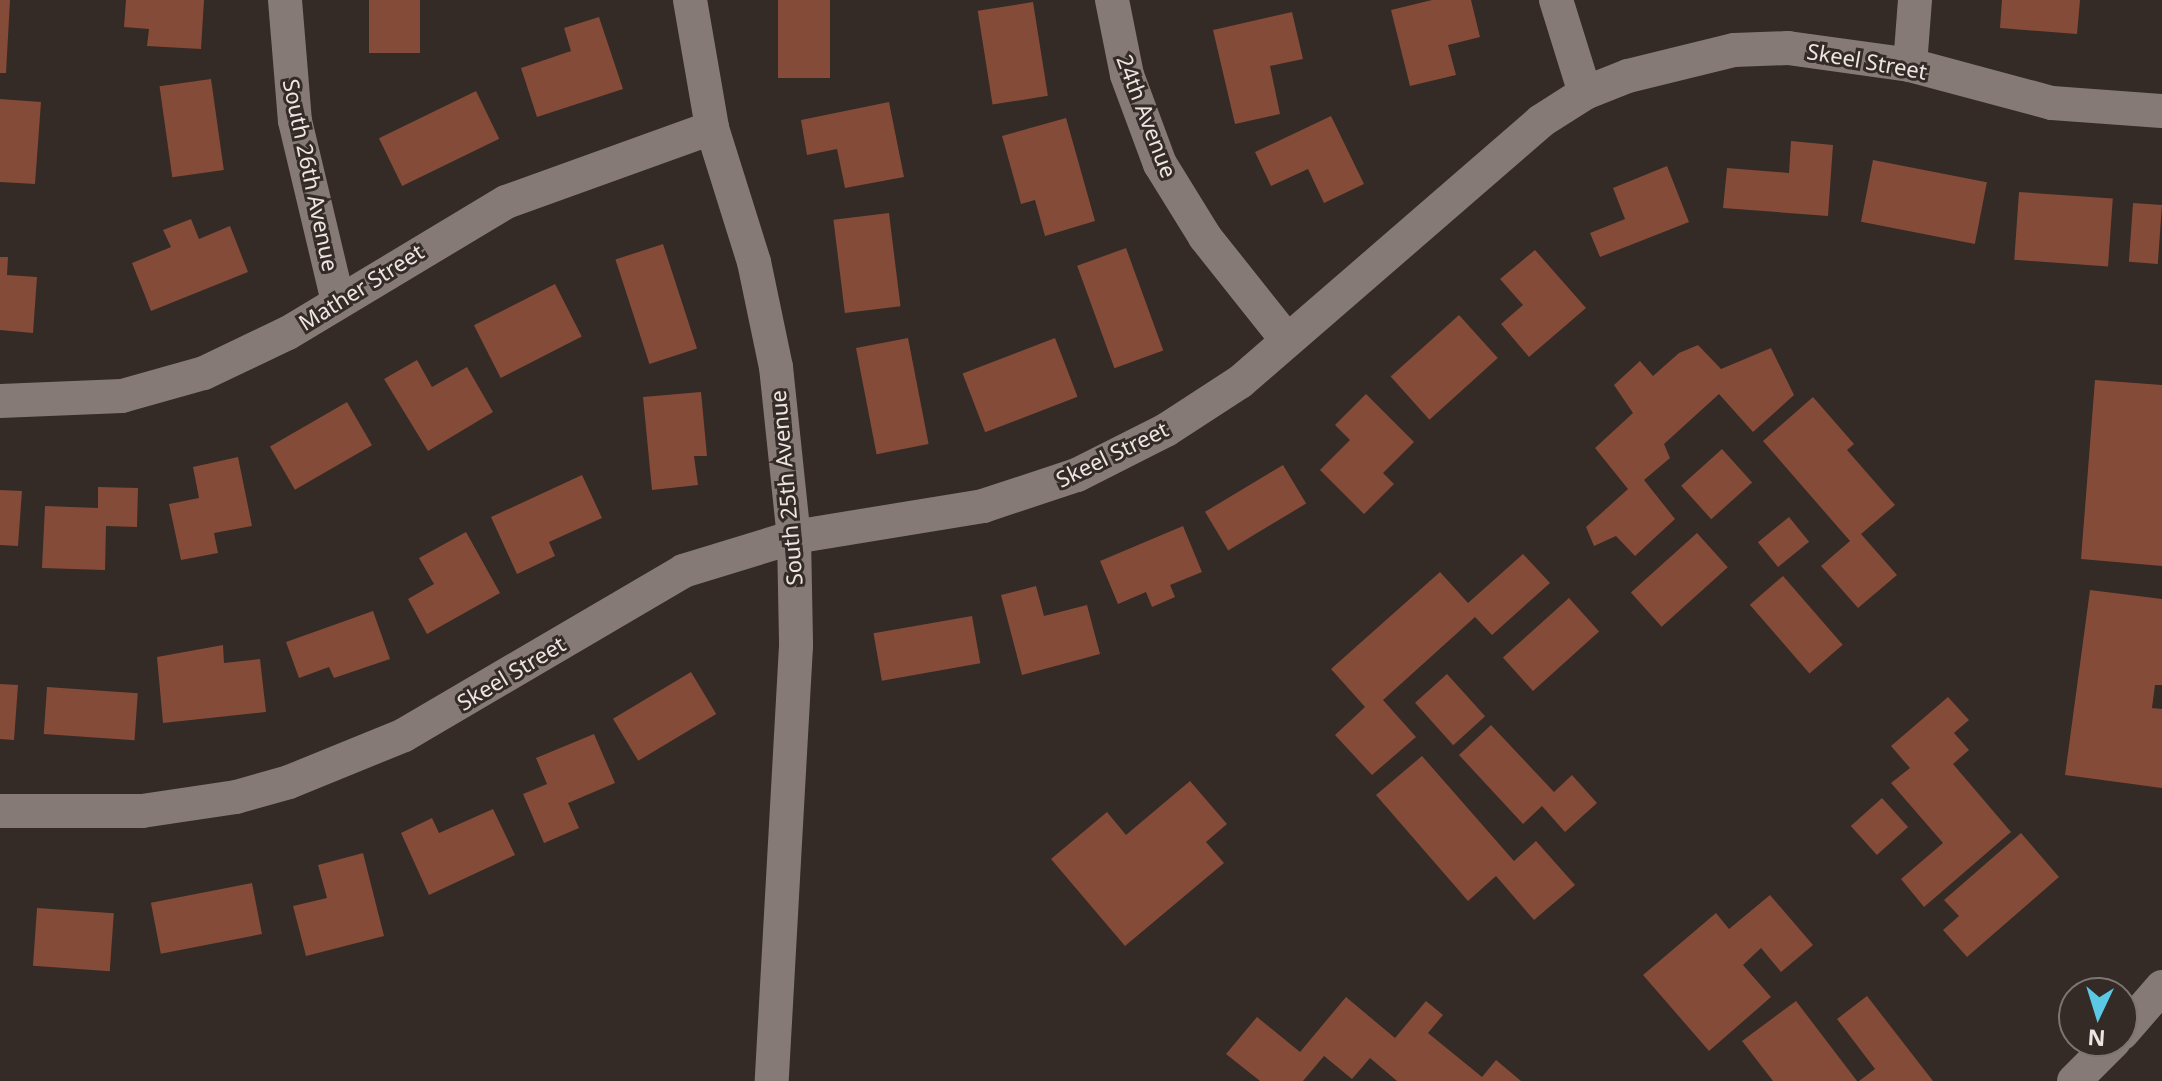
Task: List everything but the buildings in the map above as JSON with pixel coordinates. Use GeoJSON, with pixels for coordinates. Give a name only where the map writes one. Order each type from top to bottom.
{"type":"FeatureCollection","features":[{"type":"Feature","properties":{"kind":"street","name":"South 26th Avenue"},"geometry":{"type":"LineString","coordinates":[[285,0],[295,121],[338,301]]}},
{"type":"Feature","properties":{"kind":"street","name":"South 25th Avenue"},"geometry":{"type":"LineString","coordinates":[[690,0],[712,128],[754,262],[773,352],[794,537],[796,646],[772,1081]]}},
{"type":"Feature","properties":{"kind":"street","name":"24th Avenue"},"geometry":{"type":"LineString","coordinates":[[1112,0],[1127,75],[1160,164],[1205,237],[1287,340]]}},
{"type":"Feature","properties":{"kind":"street"},"geometry":{"type":"LineString","coordinates":[[1556,0],[1585,93]]}},
{"type":"Feature","properties":{"kind":"street"},"geometry":{"type":"LineString","coordinates":[[1910,65],[1915,0]]}},
{"type":"Feature","properties":{"kind":"street","name":"Skeel Street"},"geometry":{"type":"LineString","coordinates":[[0,811],[142,811],[236,797],[289,782],[404,735],[683,571],[794,537],[983,506],[1077,475],[1178,422],[1240,382],[1478,172],[1585,93],[1661,65],[1734,50],[1830,51],[1910,65],[2052,103],[2162,111]]}},
{"type":"Feature","properties":{"kind":"street","name":"Mather Street"},"geometry":{"type":"LineString","coordinates":[[0,401],[74,401],[164,386],[288,333],[506,202],[712,128]]}},
{"type":"Feature","properties":{"kind":"street"},"geometry":{"type":"LineString","coordinates":[[2138,1015],[2162,987]]}},
{"type":"Feature","properties":{"kind":"street"},"geometry":{"type":"LineString","coordinates":[[2074,1081],[2098,1057]]}}]}
